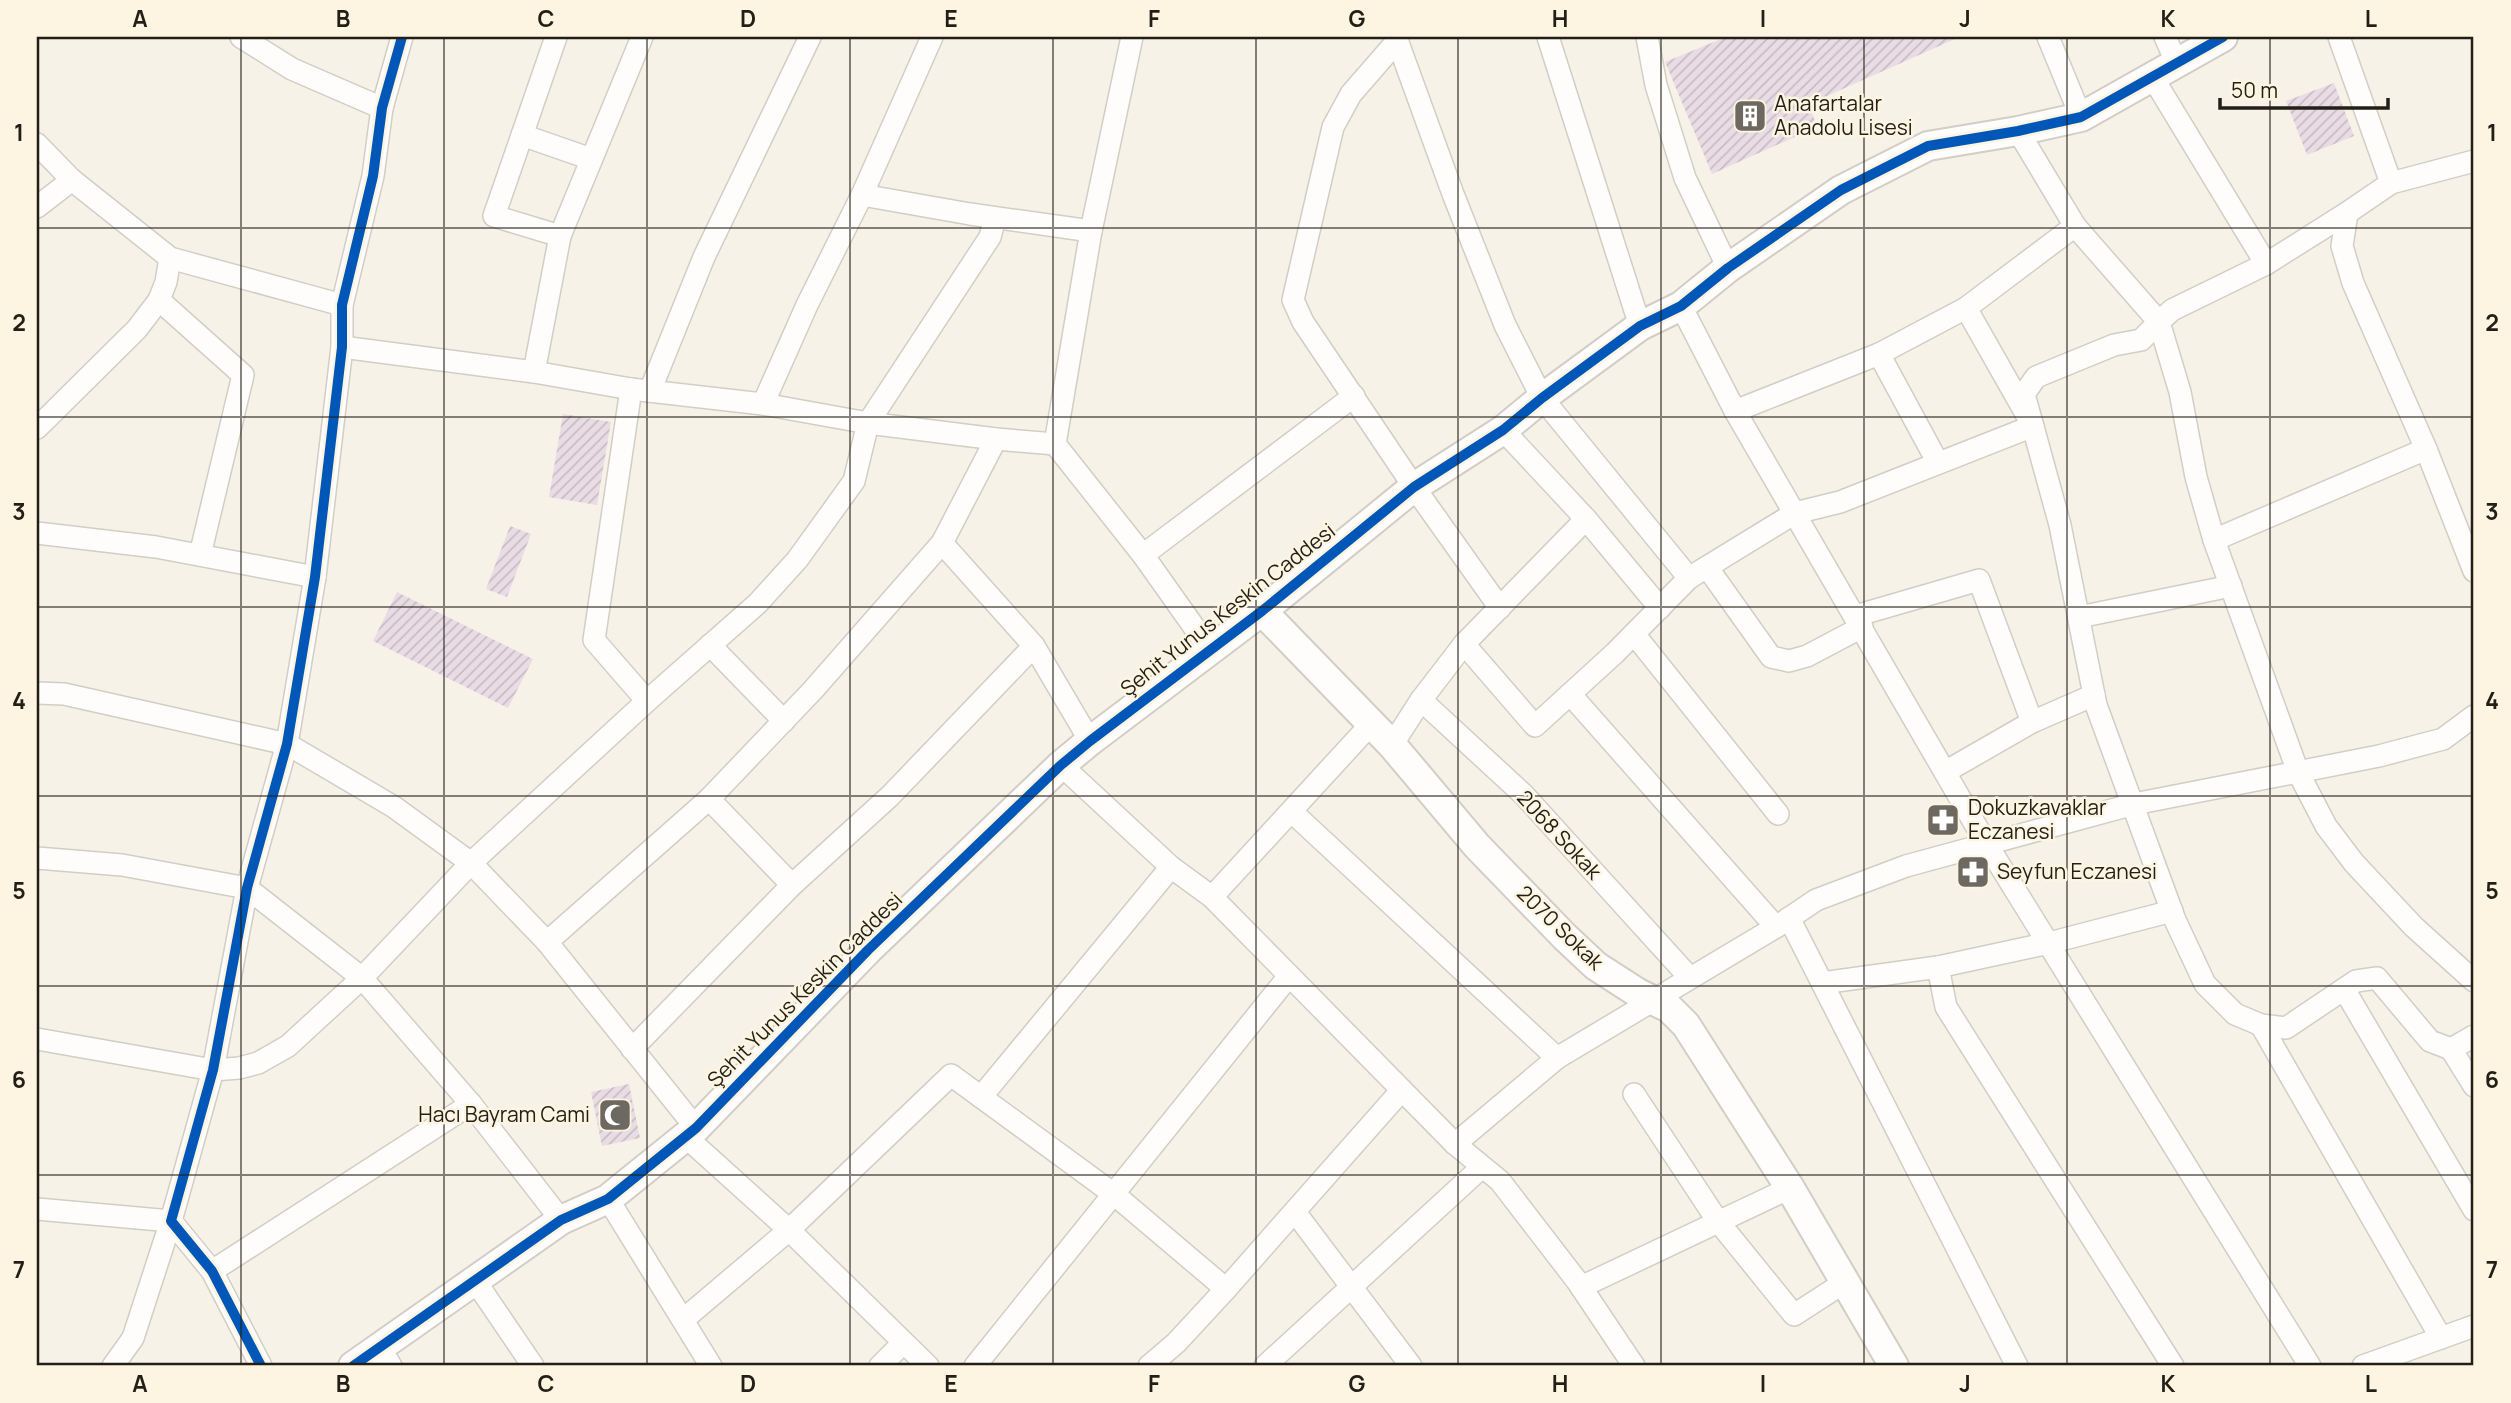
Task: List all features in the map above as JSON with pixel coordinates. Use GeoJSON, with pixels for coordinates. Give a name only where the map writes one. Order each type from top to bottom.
{"type":"FeatureCollection","features":[{"type":"Feature","properties":{"kind":"street"},"geometry":{"type":"LineString","coordinates":[[241,37],[292,69],[382,108]]}},
{"type":"Feature","properties":{"kind":"street"},"geometry":{"type":"LineString","coordinates":[[113,1366],[133,1338],[171,1221],[213,1070],[247,888],[287,744],[314,577],[342,347],[342,306],[373,176],[382,108],[402,37]]}},
{"type":"Feature","properties":{"kind":"street"},"geometry":{"type":"LineString","coordinates":[[556,37],[494,216],[560,236]]}},
{"type":"Feature","properties":{"kind":"street"},"geometry":{"type":"LineString","coordinates":[[534,373],[560,236],[642,37]]}},
{"type":"Feature","properties":{"kind":"street"},"geometry":{"type":"LineString","coordinates":[[647,701],[594,640],[640,390],[810,37]]}},
{"type":"Feature","properties":{"kind":"street"},"geometry":{"type":"LineString","coordinates":[[763,404],[807,305],[862,195],[932,37]]}},
{"type":"Feature","properties":{"kind":"street"},"geometry":{"type":"LineString","coordinates":[[1055,444],[1091,231],[1132,37]]}},
{"type":"Feature","properties":{"kind":"street"},"geometry":{"type":"LineString","coordinates":[[1548,37],[1640,326]]}},
{"type":"Feature","properties":{"kind":"street"},"geometry":{"type":"LineString","coordinates":[[1647,37],[1656,85],[1685,178],[1728,268]]}},
{"type":"Feature","properties":{"kind":"street"},"geometry":{"type":"LineString","coordinates":[[2048,37],[2081,117]]}},
{"type":"Feature","properties":{"kind":"street"},"geometry":{"type":"LineString","coordinates":[[2165,37],[2177,64]]}},
{"type":"Feature","properties":{"kind":"street","name":"Şehit Yunus Keskin Caddesi"},"geometry":{"type":"LineString","coordinates":[[353,1366],[385,1357],[475,1282],[561,1220],[608,1199],[691,1132],[868,950],[1061,765],[1262,611],[1414,487],[1503,430],[1640,326],[1681,306],[1728,268],[1841,190],[1928,146],[2081,117],[2223,37]]}},
{"type":"Feature","properties":{"kind":"street"},"geometry":{"type":"LineString","coordinates":[[2339,37],[2391,183]]}},
{"type":"Feature","properties":{"kind":"street"},"geometry":{"type":"LineString","coordinates":[[1397,38],[1351,94],[1333,127],[1293,300],[1303,322],[1414,487],[1500,608]]}},
{"type":"Feature","properties":{"kind":"street"},"geometry":{"type":"LineString","coordinates":[[1397,38],[1453,194],[1496,301],[1542,398],[1772,657],[1789,661],[1807,656],[1858,622],[1979,580],[2032,722]]}},
{"type":"Feature","properties":{"kind":"street"},"geometry":{"type":"LineString","coordinates":[[2154,78],[2266,264]]}},
{"type":"Feature","properties":{"kind":"street"},"geometry":{"type":"LineString","coordinates":[[2018,131],[2076,226],[2159,322],[2180,392],[2196,477],[2214,540],[2298,772],[2326,826],[2354,863],[2414,927],[2474,981]]}},
{"type":"Feature","properties":{"kind":"street"},"geometry":{"type":"LineString","coordinates":[[522,135],[591,159]]}},
{"type":"Feature","properties":{"kind":"street"},"geometry":{"type":"LineString","coordinates":[[37,144],[72,180],[170,258],[342,306]]}},
{"type":"Feature","properties":{"kind":"street"},"geometry":{"type":"LineString","coordinates":[[2474,161],[2391,183],[2266,264],[2172,310],[2141,340],[2114,345],[2036,377],[2024,394],[2060,525],[2094,695],[2172,911],[2205,984],[2235,1014],[2261,1025],[2286,1028],[2356,981],[2377,978],[2430,1041],[2451,1049],[2474,1086]]}},
{"type":"Feature","properties":{"kind":"street"},"geometry":{"type":"LineString","coordinates":[[37,207],[72,180]]}},
{"type":"Feature","properties":{"kind":"street"},"geometry":{"type":"LineString","coordinates":[[862,195],[1091,231]]}},
{"type":"Feature","properties":{"kind":"street"},"geometry":{"type":"LineString","coordinates":[[2347,213],[2342,246],[2353,283],[2472,557]]}},
{"type":"Feature","properties":{"kind":"street"},"geometry":{"type":"LineString","coordinates":[[37,1039],[213,1070],[258,1063],[288,1046],[362,978],[471,863],[758,603],[797,560],[854,481],[868,423],[990,237],[995,218]]}},
{"type":"Feature","properties":{"kind":"street"},"geometry":{"type":"LineString","coordinates":[[1735,411],[1880,354],[1966,308],[2076,226]]}},
{"type":"Feature","properties":{"kind":"street"},"geometry":{"type":"LineString","coordinates":[[37,428],[137,329],[159,300],[166,282],[170,258]]}},
{"type":"Feature","properties":{"kind":"street"},"geometry":{"type":"LineString","coordinates":[[159,300],[243,375],[200,555]]}},
{"type":"Feature","properties":{"kind":"street"},"geometry":{"type":"LineString","coordinates":[[1681,306],[1735,411],[1986,843],[2310,1366]]}},
{"type":"Feature","properties":{"kind":"street"},"geometry":{"type":"LineString","coordinates":[[1966,308],[2033,426]]}},
{"type":"Feature","properties":{"kind":"street"},"geometry":{"type":"LineString","coordinates":[[342,347],[640,390],[763,404],[868,423],[1055,444],[1143,555],[1211,651]]}},
{"type":"Feature","properties":{"kind":"street"},"geometry":{"type":"LineString","coordinates":[[1880,354],[1938,463]]}},
{"type":"Feature","properties":{"kind":"street"},"geometry":{"type":"LineString","coordinates":[[1143,555],[1354,396]]}},
{"type":"Feature","properties":{"kind":"street"},"geometry":{"type":"LineString","coordinates":[[1464,644],[1535,726],[1698,573],[1795,513],[1840,502],[2033,426]]}},
{"type":"Feature","properties":{"kind":"street"},"geometry":{"type":"LineString","coordinates":[[1503,430],[1586,519],[1660,608]]}},
{"type":"Feature","properties":{"kind":"street"},"geometry":{"type":"LineString","coordinates":[[547,942],[709,799],[813,690],[942,543],[996,439]]}},
{"type":"Feature","properties":{"kind":"street"},"geometry":{"type":"LineString","coordinates":[[2214,540],[2426,449]]}},
{"type":"Feature","properties":{"kind":"street"},"geometry":{"type":"LineString","coordinates":[[1392,745],[1421,700],[1464,644],[1586,519]]}},
{"type":"Feature","properties":{"kind":"street"},"geometry":{"type":"LineString","coordinates":[[37,533],[156,547],[314,577]]}},
{"type":"Feature","properties":{"kind":"street"},"geometry":{"type":"LineString","coordinates":[[942,543],[1034,646],[1090,741]]}},
{"type":"Feature","properties":{"kind":"street"},"geometry":{"type":"LineString","coordinates":[[2078,617],[2231,586]]}},
{"type":"Feature","properties":{"kind":"street","name":"2070 Sokak"},"geometry":{"type":"LineString","coordinates":[[1262,611],[1392,745],[1477,846],[1565,937],[1596,966],[1638,993],[1669,1008],[1686,1025],[1790,1188],[1845,1282],[1887,1364]]}},
{"type":"Feature","properties":{"kind":"street"},"geometry":{"type":"LineString","coordinates":[[1634,634],[1778,814]]}},
{"type":"Feature","properties":{"kind":"street"},"geometry":{"type":"LineString","coordinates":[[710,645],[784,721]]}},
{"type":"Feature","properties":{"kind":"street"},"geometry":{"type":"LineString","coordinates":[[632,1049],[792,885],[890,796],[1034,646]]}},
{"type":"Feature","properties":{"kind":"street"},"geometry":{"type":"LineString","coordinates":[[37,693],[64,694],[287,744],[394,807],[471,863],[547,942],[632,1049],[691,1132],[928,1366]]}},
{"type":"Feature","properties":{"kind":"street"},"geometry":{"type":"LineString","coordinates":[[1570,694],[1783,922],[1822,982],[2017,1366]]}},
{"type":"Feature","properties":{"kind":"street"},"geometry":{"type":"LineString","coordinates":[[1945,772],[2032,722],[2094,695]]}},
{"type":"Feature","properties":{"kind":"street","name":"2068 Sokak"},"geometry":{"type":"LineString","coordinates":[[1421,700],[1524,796],[1690,978]]}},
{"type":"Feature","properties":{"kind":"street"},"geometry":{"type":"LineString","coordinates":[[1455,1144],[1558,1058],[1816,900],[1906,866],[2134,804],[2379,756],[2443,739],[2474,716]]}},
{"type":"Feature","properties":{"kind":"street"},"geometry":{"type":"LineString","coordinates":[[1212,897],[1371,724]]}},
{"type":"Feature","properties":{"kind":"street"},"geometry":{"type":"LineString","coordinates":[[1061,765],[1171,867],[1212,897],[1401,1091],[1455,1144],[1500,1181],[1581,1287],[1634,1366]]}},
{"type":"Feature","properties":{"kind":"street"},"geometry":{"type":"LineString","coordinates":[[709,799],[792,885]]}},
{"type":"Feature","properties":{"kind":"street"},"geometry":{"type":"LineString","coordinates":[[1292,812],[1558,1058]]}},
{"type":"Feature","properties":{"kind":"street"},"geometry":{"type":"LineString","coordinates":[[37,858],[122,865],[247,888],[362,978],[471,1104],[561,1220]]}},
{"type":"Feature","properties":{"kind":"street"},"geometry":{"type":"LineString","coordinates":[[981,1097],[1171,867]]}},
{"type":"Feature","properties":{"kind":"street"},"geometry":{"type":"LineString","coordinates":[[1822,982],[1938,967],[2049,943],[2172,911]]}},
{"type":"Feature","properties":{"kind":"street"},"geometry":{"type":"LineString","coordinates":[[1938,967],[1946,1007],[2173,1366]]}},
{"type":"Feature","properties":{"kind":"street"},"geometry":{"type":"LineString","coordinates":[[975,1366],[1289,976]]}},
{"type":"Feature","properties":{"kind":"street"},"geometry":{"type":"LineString","coordinates":[[2344,989],[2474,1210]]}},
{"type":"Feature","properties":{"kind":"street"},"geometry":{"type":"LineString","coordinates":[[2261,1025],[2441,1338]]}},
{"type":"Feature","properties":{"kind":"street"},"geometry":{"type":"LineString","coordinates":[[2451,1049],[2474,1036]]}},
{"type":"Feature","properties":{"kind":"street"},"geometry":{"type":"LineString","coordinates":[[684,1319],[789,1230],[951,1075],[1115,1195],[1226,1289]]}},
{"type":"Feature","properties":{"kind":"street"},"geometry":{"type":"LineString","coordinates":[[1153,1365],[1226,1289],[1401,1091]]}},
{"type":"Feature","properties":{"kind":"street"},"geometry":{"type":"LineString","coordinates":[[1634,1094],[1717,1220],[1794,1315],[1845,1282]]}},
{"type":"Feature","properties":{"kind":"street"},"geometry":{"type":"LineString","coordinates":[[212,1271],[471,1104]]}},
{"type":"Feature","properties":{"kind":"street"},"geometry":{"type":"LineString","coordinates":[[1265,1366],[1482,1167]]}},
{"type":"Feature","properties":{"kind":"street"},"geometry":{"type":"LineString","coordinates":[[1581,1287],[1717,1220],[1790,1188]]}},
{"type":"Feature","properties":{"kind":"street"},"geometry":{"type":"LineString","coordinates":[[608,1199],[711,1366]]}},
{"type":"Feature","properties":{"kind":"street"},"geometry":{"type":"LineString","coordinates":[[37,1209],[171,1221],[212,1271],[261,1366]]}},
{"type":"Feature","properties":{"kind":"street"},"geometry":{"type":"LineString","coordinates":[[1295,1212],[1411,1366]]}},
{"type":"Feature","properties":{"kind":"street"},"geometry":{"type":"LineString","coordinates":[[475,1282],[533,1366]]}},
{"type":"Feature","properties":{"kind":"street"},"geometry":{"type":"LineString","coordinates":[[2363,1366],[2474,1326]]}},
{"type":"Feature","properties":{"kind":"street"},"geometry":{"type":"LineString","coordinates":[[880,1366],[903,1343]]}},
{"type":"Feature","properties":{"kind":"building","name":"Anafartalar Anadolu Lisesi"},"geometry":{"type":"Polygon","coordinates":[[[1726,37],[1955,39],[1809,104],[1817,127],[1712,174],[1665,62],[1726,37]]]}},
{"type":"Feature","properties":{"kind":"building"},"geometry":{"type":"Polygon","coordinates":[[[2334,83],[2354,136],[2307,155],[2286,101],[2334,83]]]}},
{"type":"Feature","properties":{"kind":"building"},"geometry":{"type":"Polygon","coordinates":[[[563,414],[611,422],[597,505],[549,497],[563,414]]]}},
{"type":"Feature","properties":{"kind":"building"},"geometry":{"type":"Polygon","coordinates":[[[510,526],[531,534],[507,597],[486,589],[510,526]]]}},
{"type":"Feature","properties":{"kind":"building"},"geometry":{"type":"Polygon","coordinates":[[[397,592],[533,659],[508,708],[373,641],[397,592]]]}},
{"type":"Feature","properties":{"kind":"building","name":"Hacı Bayram Cami"},"geometry":{"type":"Polygon","coordinates":[[[629,1084],[640,1138],[602,1146],[591,1092],[629,1084]]]}},
{"type":"Feature","properties":{"kind":"cycle path"},"geometry":{"type":"LineString","coordinates":[[261,1366],[212,1271],[171,1221],[213,1070],[247,888],[287,744],[315,577],[342,347],[342,305],[373,176],[382,108],[402,37]]}},
{"type":"Feature","properties":{"kind":"cycle path"},"geometry":{"type":"LineString","coordinates":[[353,1366],[561,1220],[608,1199],[696,1128],[868,950],[1061,765],[1262,611],[1414,487],[1503,430],[1640,326],[1681,306],[1728,268],[1841,190],[1928,146],[2081,117],[2223,37]]}},
{"type":"Feature","properties":{"kind":"place","name":"Anafartalar Anadolu Lisesi"},"geometry":{"type":"Point","coordinates":[1750,116]}},
{"type":"Feature","properties":{"kind":"place","name":"Dokuzkavaklar Eczanesi"},"geometry":{"type":"Point","coordinates":[1943,820]}},
{"type":"Feature","properties":{"kind":"place","name":"Seyfun Eczanesi"},"geometry":{"type":"Point","coordinates":[1973,872]}},
{"type":"Feature","properties":{"kind":"place","name":"Hacı Bayram Cami"},"geometry":{"type":"Point","coordinates":[615,1115]}}]}
